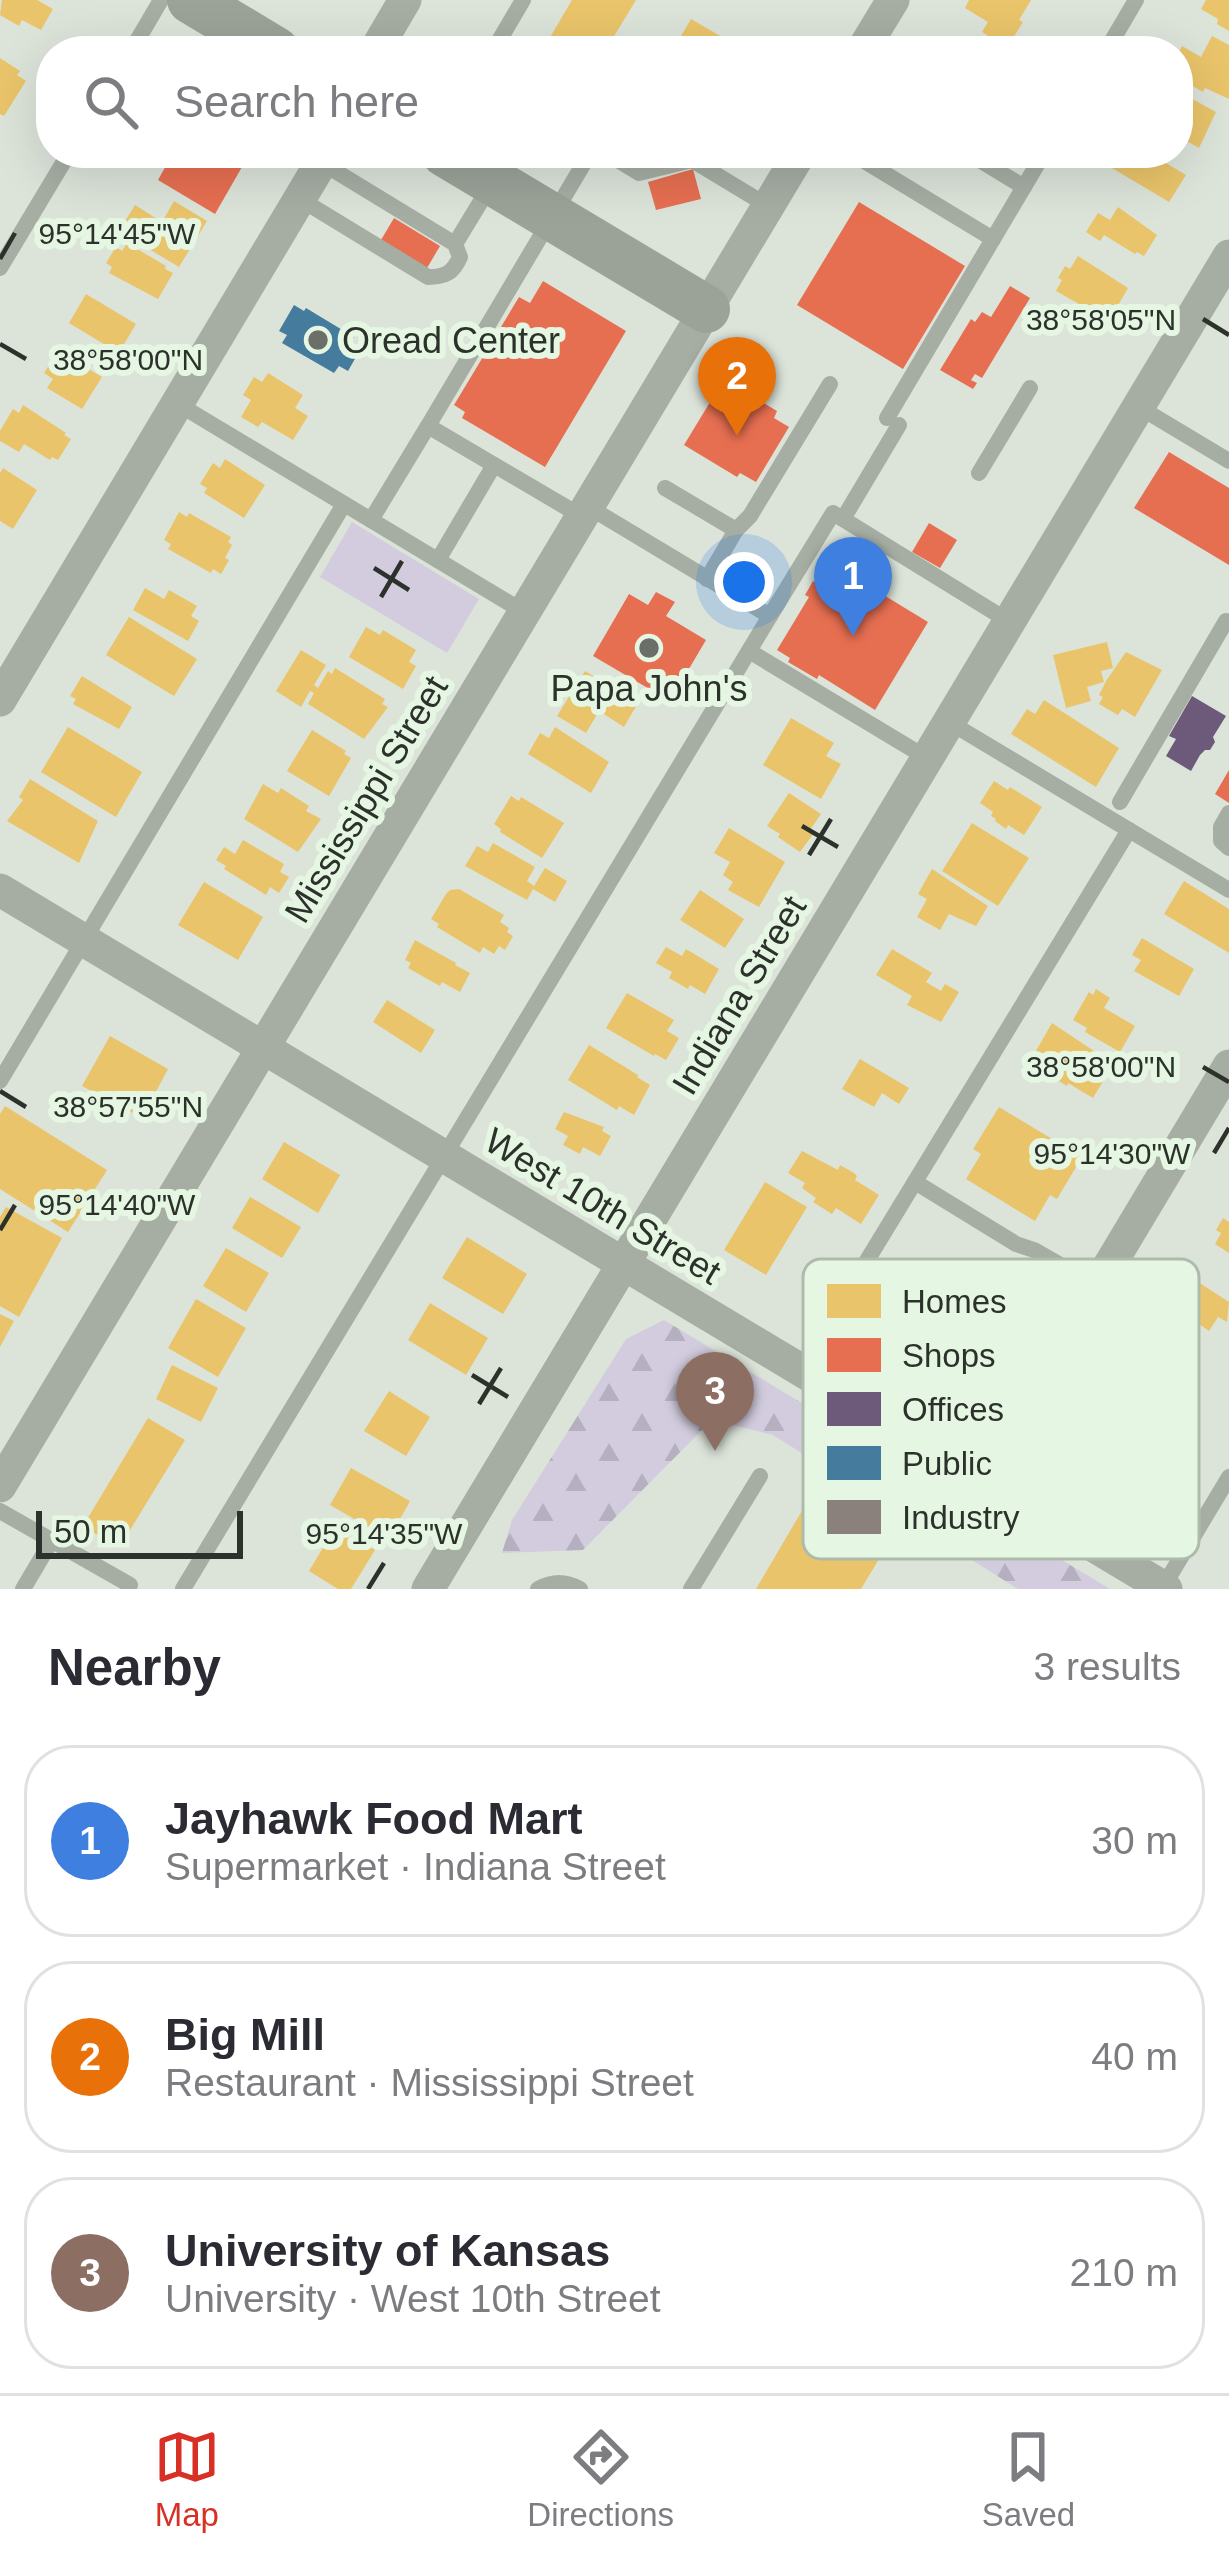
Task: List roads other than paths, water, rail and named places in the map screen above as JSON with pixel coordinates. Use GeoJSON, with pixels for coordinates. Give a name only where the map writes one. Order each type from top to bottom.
{"type":"FeatureCollection","features":[{"type":"Feature","properties":{"kind":"main road"},"geometry":{"type":"LineString","coordinates":[[191,0],[251,36]]}},
{"type":"Feature","properties":{"kind":"main road"},"geometry":{"type":"LineString","coordinates":[[470,168],[706,310]]}},
{"type":"Feature","properties":{"kind":"street"},"geometry":{"type":"LineString","coordinates":[[384,36],[405,0]]}},
{"type":"Feature","properties":{"kind":"street"},"geometry":{"type":"LineString","coordinates":[[871,36],[892,0]]}},
{"type":"Feature","properties":{"kind":"street"},"geometry":{"type":"LineString","coordinates":[[0,700],[318,168]]}},
{"type":"Feature","properties":{"kind":"street","name":"Mississippi Street"},"geometry":{"type":"LineString","coordinates":[[4,1472],[791,168]]}},
{"type":"Feature","properties":{"kind":"street","name":"Indiana Street"},"geometry":{"type":"LineString","coordinates":[[428,1589],[1229,256]]}},
{"type":"Feature","properties":{"kind":"street","name":"West 10th Street"},"geometry":{"type":"LineString","coordinates":[[0,890],[801,1370]]}},
{"type":"Feature","properties":{"kind":"street"},"geometry":{"type":"LineString","coordinates":[[1113,1259],[1229,1066]]}},
{"type":"Feature","properties":{"kind":"street","name":"West 10th Street"},"geometry":{"type":"LineString","coordinates":[[1117,1559],[1165,1588]]}},
{"type":"Feature","properties":{"kind":"lane"},"geometry":{"type":"LineString","coordinates":[[140,36],[161,0]]}},
{"type":"Feature","properties":{"kind":"lane"},"geometry":{"type":"LineString","coordinates":[[502,36],[523,0]]}},
{"type":"Feature","properties":{"kind":"lane"},"geometry":{"type":"LineString","coordinates":[[1115,36],[1136,0]]}},
{"type":"Feature","properties":{"kind":"lane"},"geometry":{"type":"LineString","coordinates":[[0,268],[60,168]]}},
{"type":"Feature","properties":{"kind":"lane"},"geometry":{"type":"LineString","coordinates":[[300,199],[428,277],[442,277],[454,270],[460,257],[455,244],[339,168]]}},
{"type":"Feature","properties":{"kind":"lane"},"geometry":{"type":"LineString","coordinates":[[371,520],[581,168]]}},
{"type":"Feature","properties":{"kind":"lane"},"geometry":{"type":"LineString","coordinates":[[631,168],[639,173],[659,168]]}},
{"type":"Feature","properties":{"kind":"lane"},"geometry":{"type":"LineString","coordinates":[[705,168],[769,206]]}},
{"type":"Feature","properties":{"kind":"lane"},"geometry":{"type":"LineString","coordinates":[[876,168],[993,239]]}},
{"type":"Feature","properties":{"kind":"lane"},"geometry":{"type":"LineString","coordinates":[[993,168],[1024,187]]}},
{"type":"Feature","properties":{"kind":"lane"},"geometry":{"type":"LineString","coordinates":[[843,519],[1035,168]]}},
{"type":"Feature","properties":{"kind":"lane"},"geometry":{"type":"LineString","coordinates":[[455,244],[493,182]]}},
{"type":"Feature","properties":{"kind":"lane"},"geometry":{"type":"LineString","coordinates":[[707,579],[830,384]]}},
{"type":"Feature","properties":{"kind":"lane"},"geometry":{"type":"LineString","coordinates":[[979,473],[1030,388]]}},
{"type":"Feature","properties":{"kind":"lane"},"geometry":{"type":"LineString","coordinates":[[178,404],[524,612]]}},
{"type":"Feature","properties":{"kind":"lane"},"geometry":{"type":"LineString","coordinates":[[1138,407],[1229,461]]}},
{"type":"Feature","properties":{"kind":"lane"},"geometry":{"type":"LineString","coordinates":[[428,426],[770,616]]}},
{"type":"Feature","properties":{"kind":"lane"},"geometry":{"type":"LineString","coordinates":[[438,560],[494,465]]}},
{"type":"Feature","properties":{"kind":"lane"},"geometry":{"type":"LineString","coordinates":[[665,488],[736,530]]}},
{"type":"Feature","properties":{"kind":"lane"},"geometry":{"type":"LineString","coordinates":[[0,1081],[344,504]]}},
{"type":"Feature","properties":{"kind":"lane"},"geometry":{"type":"LineString","coordinates":[[183,1589],[833,513],[1010,622]]}},
{"type":"Feature","properties":{"kind":"lane"},"geometry":{"type":"LineString","coordinates":[[1120,802],[1226,622]]}},
{"type":"Feature","properties":{"kind":"lane"},"geometry":{"type":"LineString","coordinates":[[749,651],[927,758]]}},
{"type":"Feature","properties":{"kind":"lane"},"geometry":{"type":"LineString","coordinates":[[949,722],[1229,890]]}},
{"type":"Feature","properties":{"kind":"lane"},"geometry":{"type":"LineString","coordinates":[[1229,813],[1220,833],[1221,842],[1229,848]]}},
{"type":"Feature","properties":{"kind":"lane"},"geometry":{"type":"LineString","coordinates":[[868,1259],[1129,830]]}},
{"type":"Feature","properties":{"kind":"lane"},"geometry":{"type":"LineString","coordinates":[[915,1182],[1016,1244],[1050,1259]]}},
{"type":"Feature","properties":{"kind":"lane"},"geometry":{"type":"LineString","coordinates":[[691,1589],[760,1477]]}},
{"type":"Feature","properties":{"kind":"lane"},"geometry":{"type":"LineString","coordinates":[[1199,1529],[1229,1477]]}},
{"type":"Feature","properties":{"kind":"lane"},"geometry":{"type":"LineString","coordinates":[[0,1511],[130,1585]]}},
{"type":"Feature","properties":{"kind":"lane"},"geometry":{"type":"LineString","coordinates":[[23,1589],[52,1540]]}},
{"type":"Feature","properties":{"kind":"lane"},"geometry":{"type":"LineString","coordinates":[[1165,1588],[1182,1559]]}},
{"type":"Feature","properties":{"kind":"lane"},"geometry":{"type":"LineString","coordinates":[[538,1589],[566,1582],[580,1589]]}},
{"type":"Feature","properties":{"kind":"place","name":"Oread Center"},"geometry":{"type":"Point","coordinates":[318,340]}},
{"type":"Feature","properties":{"kind":"place","name":"Big Mill"},"geometry":{"type":"Point","coordinates":[737,436]}},
{"type":"Feature","properties":{"kind":"place","name":"Jayhawk Food Mart"},"geometry":{"type":"Point","coordinates":[853,636]}},
{"type":"Feature","properties":{"kind":"place","name":"Papa John's"},"geometry":{"type":"Point","coordinates":[649,648]}},
{"type":"Feature","properties":{"kind":"place","name":"University of Kansas"},"geometry":{"type":"Point","coordinates":[715,1451]}}]}
